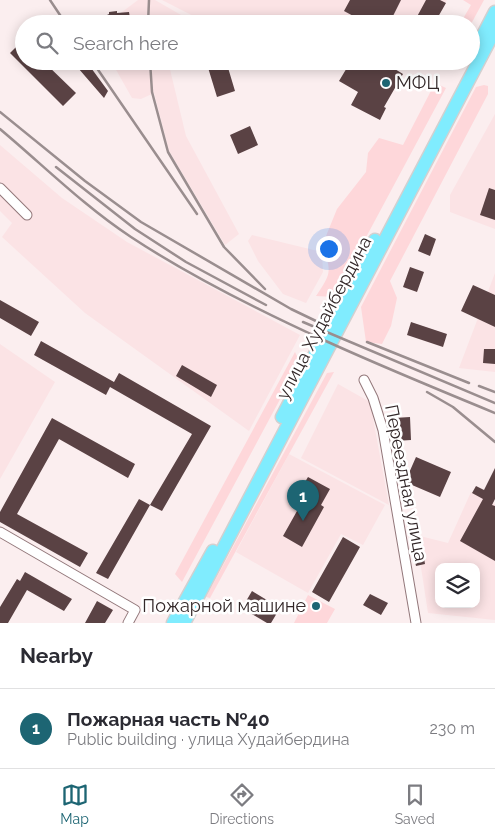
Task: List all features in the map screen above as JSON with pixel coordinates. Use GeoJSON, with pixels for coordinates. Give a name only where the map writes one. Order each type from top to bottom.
{"type":"FeatureCollection","features":[{"type":"Feature","properties":{"kind":"main road"},"geometry":{"type":"LineString","coordinates":[[480,40],[495,12]]}},
{"type":"Feature","properties":{"kind":"main road","name":"улица Худайбердина"},"geometry":{"type":"LineString","coordinates":[[480,58],[495,30]]}},
{"type":"Feature","properties":{"kind":"main road","name":"улица Худайбердина"},"geometry":{"type":"LineString","coordinates":[[182,621],[210,557],[319,344],[464,70]]}},
{"type":"Feature","properties":{"kind":"main road","name":"улица Худайбердина"},"geometry":{"type":"LineString","coordinates":[[182,621],[474,70]]}},
{"type":"Feature","properties":{"kind":"street"},"geometry":{"type":"LineString","coordinates":[[0,188],[27,215]]}},
{"type":"Feature","properties":{"kind":"street","name":"Переездная улица"},"geometry":{"type":"LineString","coordinates":[[364,380],[373,398],[383,430],[416,623]]}},
{"type":"Feature","properties":{"kind":"street"},"geometry":{"type":"LineString","coordinates":[[0,532],[135,610],[128,623]]}},
{"type":"Feature","properties":{"kind":"shaded area"},"geometry":{"type":"Polygon","coordinates":[[[138,0],[155,0],[181,15],[118,15],[138,0]]]}},
{"type":"Feature","properties":{"kind":"shaded area"},"geometry":{"type":"Polygon","coordinates":[[[162,0],[447,0],[439,15],[191,15],[162,0]]]}},
{"type":"Feature","properties":{"kind":"shaded area"},"geometry":{"type":"Polygon","coordinates":[[[463,0],[484,0],[476,15],[465,15],[471,5],[463,0]]]}},
{"type":"Feature","properties":{"kind":"shaded area"},"geometry":{"type":"Polygon","coordinates":[[[116,70],[170,70],[186,136],[239,234],[225,245],[169,151],[154,93],[141,99],[132,98],[116,70]]]}},
{"type":"Feature","properties":{"kind":"shaded area"},"geometry":{"type":"Polygon","coordinates":[[[435,83],[446,88],[334,297],[316,296],[327,278],[329,268],[322,246],[337,209],[366,172],[368,153],[379,138],[403,145],[435,83]]]}},
{"type":"Feature","properties":{"kind":"shaded area"},"geometry":{"type":"Polygon","coordinates":[[[488,86],[488,94],[390,281],[397,298],[391,326],[382,344],[366,342],[361,307],[476,87],[488,86]]]}},
{"type":"Feature","properties":{"kind":"shaded area"},"geometry":{"type":"Polygon","coordinates":[[[495,114],[495,229],[450,212],[450,195],[495,114]]]}},
{"type":"Feature","properties":{"kind":"shaded area"},"geometry":{"type":"Polygon","coordinates":[[[0,145],[62,198],[127,242],[300,335],[249,431],[85,313],[2,237],[12,223],[0,211],[0,145]]]}},
{"type":"Feature","properties":{"kind":"shaded area"},"geometry":{"type":"Polygon","coordinates":[[[252,235],[322,252],[323,272],[306,303],[283,294],[258,261],[248,241],[252,235]]]}},
{"type":"Feature","properties":{"kind":"shaded area"},"geometry":{"type":"Polygon","coordinates":[[[495,273],[495,372],[459,368],[495,273]]]}},
{"type":"Feature","properties":{"kind":"shaded area"},"geometry":{"type":"Polygon","coordinates":[[[0,344],[55,382],[0,479],[0,344]]]}},
{"type":"Feature","properties":{"kind":"shaded area"},"geometry":{"type":"Polygon","coordinates":[[[295,352],[300,362],[182,582],[175,574],[295,352]]]}},
{"type":"Feature","properties":{"kind":"shaded area"},"geometry":{"type":"Polygon","coordinates":[[[334,372],[210,598],[206,597],[327,373],[334,372]]]}},
{"type":"Feature","properties":{"kind":"shaded area"},"geometry":{"type":"Polygon","coordinates":[[[338,384],[370,402],[389,505],[301,458],[338,384]]]}},
{"type":"Feature","properties":{"kind":"shaded area"},"geometry":{"type":"Polygon","coordinates":[[[289,454],[385,505],[363,545],[341,534],[308,593],[236,552],[289,454]]]}},
{"type":"Feature","properties":{"kind":"shaded area"},"geometry":{"type":"Polygon","coordinates":[[[471,492],[495,504],[495,620],[428,613],[416,535],[448,543],[471,492]]]}},
{"type":"Feature","properties":{"kind":"shaded area"},"geometry":{"type":"Polygon","coordinates":[[[308,595],[335,609],[327,623],[294,623],[308,595]]]}},
{"type":"Feature","properties":{"kind":"building"},"geometry":{"type":"Polygon","coordinates":[[[350,0],[401,0],[394,15],[351,15],[344,11],[350,0]]]}},
{"type":"Feature","properties":{"kind":"building"},"geometry":{"type":"Polygon","coordinates":[[[426,0],[440,0],[446,3],[439,15],[418,15],[426,0]]]}},
{"type":"Feature","properties":{"kind":"building"},"geometry":{"type":"Polygon","coordinates":[[[109,12],[129,12],[130,15],[107,15],[109,12]]]}},
{"type":"Feature","properties":{"kind":"building"},"geometry":{"type":"Polygon","coordinates":[[[15,48],[15,58],[10,53],[15,48]]]}},
{"type":"Feature","properties":{"kind":"building"},"geometry":{"type":"Polygon","coordinates":[[[27,70],[52,70],[76,93],[63,106],[27,70]]]}},
{"type":"Feature","properties":{"kind":"building"},"geometry":{"type":"Polygon","coordinates":[[[80,70],[93,70],[108,91],[104,98],[80,70]]]}},
{"type":"Feature","properties":{"kind":"building"},"geometry":{"type":"Polygon","coordinates":[[[209,70],[229,70],[235,91],[217,97],[209,70]]]}},
{"type":"Feature","properties":{"kind":"building"},"geometry":{"type":"Polygon","coordinates":[[[346,70],[396,70],[403,74],[384,107],[386,108],[380,120],[351,105],[358,92],[339,81],[346,70]]]}},
{"type":"Feature","properties":{"kind":"building"},"geometry":{"type":"Polygon","coordinates":[[[250,126],[258,145],[238,154],[230,135],[250,126]]]}},
{"type":"Feature","properties":{"kind":"building"},"geometry":{"type":"Polygon","coordinates":[[[489,188],[495,190],[495,220],[480,215],[489,188]]]}},
{"type":"Feature","properties":{"kind":"building"},"geometry":{"type":"Polygon","coordinates":[[[425,234],[436,239],[430,256],[418,251],[425,234]]]}},
{"type":"Feature","properties":{"kind":"building"},"geometry":{"type":"Polygon","coordinates":[[[410,267],[424,272],[417,292],[403,287],[410,267]]]}},
{"type":"Feature","properties":{"kind":"building"},"geometry":{"type":"Polygon","coordinates":[[[473,285],[495,295],[495,327],[461,311],[473,285]]]}},
{"type":"Feature","properties":{"kind":"building"},"geometry":{"type":"Polygon","coordinates":[[[0,300],[39,322],[31,336],[0,318],[0,300]]]}},
{"type":"Feature","properties":{"kind":"building"},"geometry":{"type":"Polygon","coordinates":[[[411,322],[447,334],[443,347],[407,335],[411,322]]]}},
{"type":"Feature","properties":{"kind":"building"},"geometry":{"type":"Polygon","coordinates":[[[41,341],[114,382],[119,373],[211,426],[162,511],[150,505],[192,434],[110,387],[106,395],[34,355],[41,341]]]}},
{"type":"Feature","properties":{"kind":"building"},"geometry":{"type":"Polygon","coordinates":[[[484,349],[495,349],[495,364],[483,363],[484,349]]]}},
{"type":"Feature","properties":{"kind":"building"},"geometry":{"type":"Polygon","coordinates":[[[182,365],[217,385],[211,397],[176,376],[182,365]]]}},
{"type":"Feature","properties":{"kind":"building"},"geometry":{"type":"Polygon","coordinates":[[[410,417],[411,440],[395,441],[394,418],[410,417]]]}},
{"type":"Feature","properties":{"kind":"building"},"geometry":{"type":"Polygon","coordinates":[[[52,418],[135,464],[128,478],[59,439],[17,514],[88,553],[80,567],[0,522],[0,512],[52,418]]]}},
{"type":"Feature","properties":{"kind":"building"},"geometry":{"type":"Polygon","coordinates":[[[416,457],[451,472],[440,497],[405,482],[416,457]]]}},
{"type":"Feature","properties":{"kind":"building"},"geometry":{"type":"Polygon","coordinates":[[[495,468],[495,499],[492,505],[495,506],[495,561],[460,541],[483,499],[472,493],[476,486],[484,490],[495,468]]]}},
{"type":"Feature","properties":{"kind":"building"},"geometry":{"type":"Polygon","coordinates":[[[308,477],[330,489],[321,505],[324,507],[302,547],[283,536],[306,495],[299,492],[308,477]]]}},
{"type":"Feature","properties":{"kind":"building"},"geometry":{"type":"Polygon","coordinates":[[[139,499],[150,505],[108,579],[96,573],[139,499]]]}},
{"type":"Feature","properties":{"kind":"building"},"geometry":{"type":"Polygon","coordinates":[[[343,537],[360,547],[329,602],[312,592],[343,537]]]}},
{"type":"Feature","properties":{"kind":"building"},"geometry":{"type":"Polygon","coordinates":[[[422,547],[425,564],[416,566],[412,548],[422,547]]]}},
{"type":"Feature","properties":{"kind":"building"},"geometry":{"type":"Polygon","coordinates":[[[25,572],[72,599],[64,611],[27,590],[8,623],[0,623],[0,607],[17,579],[20,581],[25,572]]]}},
{"type":"Feature","properties":{"kind":"building"},"geometry":{"type":"Polygon","coordinates":[[[252,591],[280,608],[271,623],[267,623],[242,608],[252,591]]]}},
{"type":"Feature","properties":{"kind":"building"},"geometry":{"type":"Polygon","coordinates":[[[370,594],[388,603],[381,615],[363,605],[370,594]]]}},
{"type":"Feature","properties":{"kind":"building"},"geometry":{"type":"Polygon","coordinates":[[[97,601],[113,610],[105,623],[85,623],[97,601]]]}},
{"type":"Feature","properties":{"kind":"railway"},"geometry":{"type":"LineString","coordinates":[[50,0],[60,15]]}},
{"type":"Feature","properties":{"kind":"railway"},"geometry":{"type":"LineString","coordinates":[[148,15],[149,0]]}},
{"type":"Feature","properties":{"kind":"railway"},"geometry":{"type":"LineString","coordinates":[[98,70],[197,214]]}},
{"type":"Feature","properties":{"kind":"railway"},"geometry":{"type":"LineString","coordinates":[[151,70],[152,92],[168,152],[224,247],[265,289]]}},
{"type":"Feature","properties":{"kind":"railway"},"geometry":{"type":"LineString","coordinates":[[0,112],[85,181],[141,222],[291,309],[316,321]]}},
{"type":"Feature","properties":{"kind":"railway"},"geometry":{"type":"LineString","coordinates":[[0,129],[97,212],[131,237],[178,266],[252,306],[303,330],[495,413]]}},
{"type":"Feature","properties":{"kind":"railway"},"geometry":{"type":"LineString","coordinates":[[56,167],[135,229],[186,262],[266,305]]}},
{"type":"Feature","properties":{"kind":"railway"},"geometry":{"type":"LineString","coordinates":[[303,322],[495,403]]}},
{"type":"Feature","properties":{"kind":"railway"},"geometry":{"type":"LineString","coordinates":[[367,342],[469,383]]}},
{"type":"Feature","properties":{"kind":"railway"},"geometry":{"type":"LineString","coordinates":[[479,386],[495,392]]}},
{"type":"Feature","properties":{"kind":"railway"},"geometry":{"type":"LineString","coordinates":[[427,392],[453,407],[495,442]]}},
{"type":"Feature","properties":{"kind":"place","name":"МФЦ"},"geometry":{"type":"Point","coordinates":[386,83]}},
{"type":"Feature","properties":{"kind":"place","name":"Пожарная часть №40"},"geometry":{"type":"Point","coordinates":[303,521]}},
{"type":"Feature","properties":{"kind":"place","name":"Пожарной машине"},"geometry":{"type":"Point","coordinates":[316,606]}}]}
